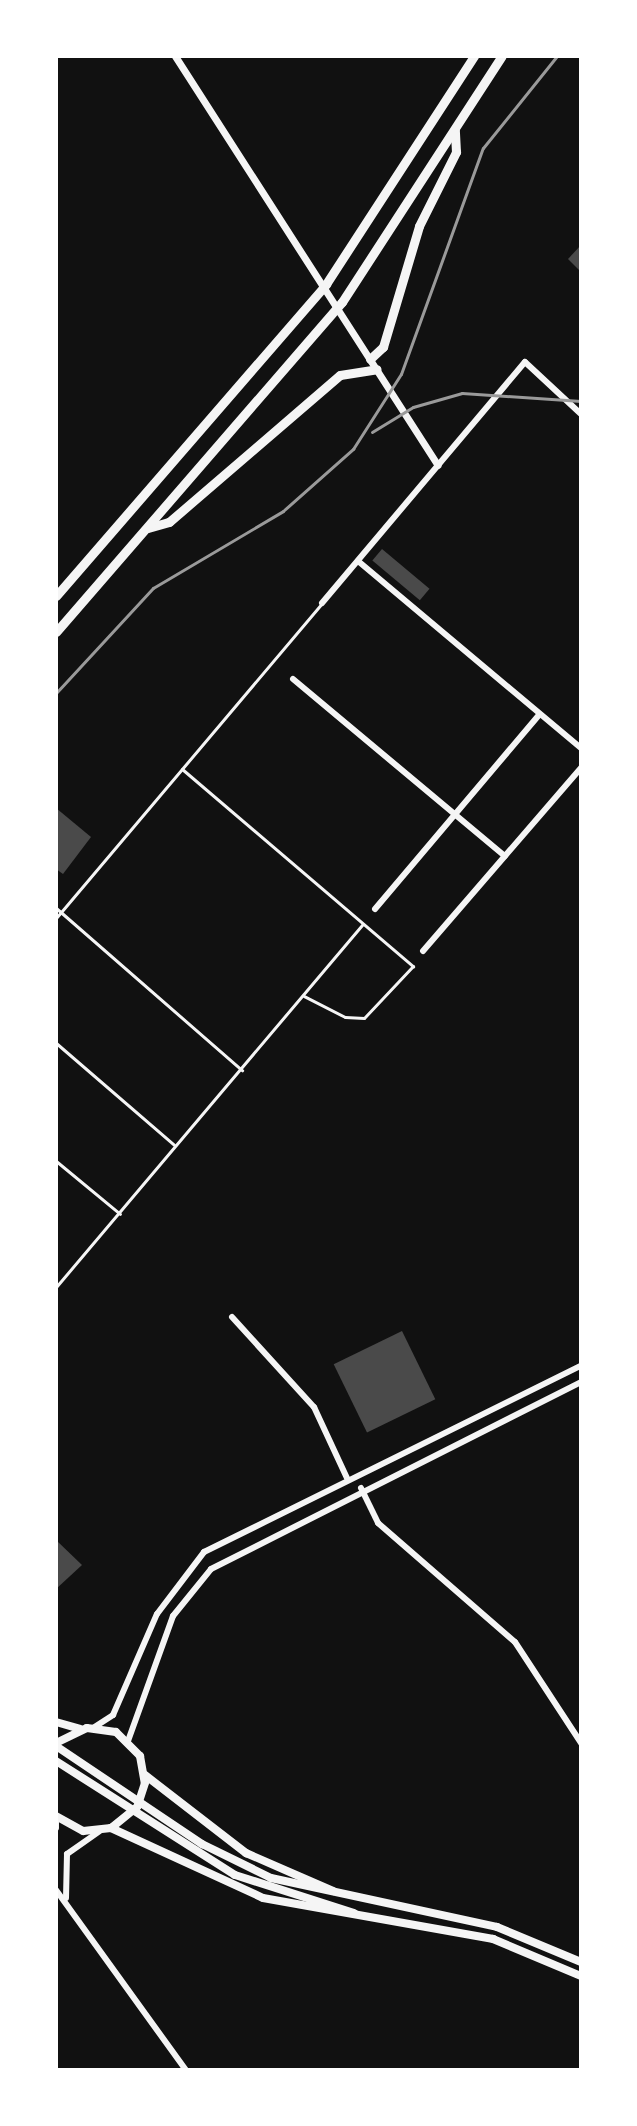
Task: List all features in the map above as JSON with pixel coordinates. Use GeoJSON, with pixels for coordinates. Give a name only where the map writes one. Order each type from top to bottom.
{"type":"FeatureCollection","features":[{"type":"Feature","properties":{"kind":"highway"},"geometry":{"type":"LineString","coordinates":[[56,596],[332,276],[474,56]]}},
{"type":"Feature","properties":{"kind":"highway"},"geometry":{"type":"LineString","coordinates":[[56,632],[353,289],[502,56]]}},
{"type":"Feature","properties":{"kind":"highway"},"geometry":{"type":"LineString","coordinates":[[370,359],[383,347],[419,226],[456,152],[455,129]]}},
{"type":"Feature","properties":{"kind":"highway"},"geometry":{"type":"LineString","coordinates":[[148,528],[169,522],[340,375],[377,369]]}},
{"type":"Feature","properties":{"kind":"main road"},"geometry":{"type":"LineString","coordinates":[[56,1722],[80,1729]]}},
{"type":"Feature","properties":{"kind":"main road"},"geometry":{"type":"LineString","coordinates":[[371,1904],[246,1853],[145,1779],[128,1741],[93,1728],[80,1729],[65,1736],[56,1745],[231,1860],[302,1889],[371,1904],[497,1927],[581,1962]]}},
{"type":"Feature","properties":{"kind":"main road"},"geometry":{"type":"LineString","coordinates":[[56,1761],[235,1875],[386,1920]]}},
{"type":"Feature","properties":{"kind":"main road"},"geometry":{"type":"LineString","coordinates":[[56,1818],[100,1831],[115,1827],[137,1807],[145,1779]]}},
{"type":"Feature","properties":{"kind":"main road"},"geometry":{"type":"LineString","coordinates":[[115,1827],[263,1898],[493,1939],[581,1976]]}},
{"type":"Feature","properties":{"kind":"street"},"geometry":{"type":"LineString","coordinates":[[175,56],[438,465]]}},
{"type":"Feature","properties":{"kind":"street"},"geometry":{"type":"LineString","coordinates":[[322,603],[525,362],[581,414]]}},
{"type":"Feature","properties":{"kind":"street"},"geometry":{"type":"LineString","coordinates":[[358,561],[581,748]]}},
{"type":"Feature","properties":{"kind":"street"},"geometry":{"type":"LineString","coordinates":[[293,679],[505,856]]}},
{"type":"Feature","properties":{"kind":"street"},"geometry":{"type":"LineString","coordinates":[[375,909],[540,714]]}},
{"type":"Feature","properties":{"kind":"street"},"geometry":{"type":"LineString","coordinates":[[423,951],[581,768]]}},
{"type":"Feature","properties":{"kind":"street"},"geometry":{"type":"LineString","coordinates":[[232,1317],[314,1407],[347,1478]]}},
{"type":"Feature","properties":{"kind":"street"},"geometry":{"type":"LineString","coordinates":[[93,1728],[113,1715],[157,1614],[204,1552],[347,1478],[581,1366]]}},
{"type":"Feature","properties":{"kind":"street"},"geometry":{"type":"LineString","coordinates":[[128,1741],[138,1700],[189,1591],[254,1541],[581,1382]]}},
{"type":"Feature","properties":{"kind":"street"},"geometry":{"type":"LineString","coordinates":[[361,1488],[378,1523],[515,1642],[581,1743]]}},
{"type":"Feature","properties":{"kind":"street"},"geometry":{"type":"LineString","coordinates":[[56,1818],[56,1828]]}},
{"type":"Feature","properties":{"kind":"street"},"geometry":{"type":"LineString","coordinates":[[67,1901],[59,1864],[100,1831]]}},
{"type":"Feature","properties":{"kind":"street"},"geometry":{"type":"LineString","coordinates":[[56,1890],[67,1901],[186,2070]]}},
{"type":"Feature","properties":{"kind":"lane"},"geometry":{"type":"LineString","coordinates":[[58,916],[322,603]]}},
{"type":"Feature","properties":{"kind":"lane"},"geometry":{"type":"LineString","coordinates":[[182,769],[413,966],[364,1018],[345,1017],[303,995]]}},
{"type":"Feature","properties":{"kind":"lane"},"geometry":{"type":"LineString","coordinates":[[56,908],[58,916],[242,1070]]}},
{"type":"Feature","properties":{"kind":"lane"},"geometry":{"type":"LineString","coordinates":[[57,1285],[363,924]]}},
{"type":"Feature","properties":{"kind":"lane"},"geometry":{"type":"LineString","coordinates":[[56,1043],[175,1146]]}},
{"type":"Feature","properties":{"kind":"lane"},"geometry":{"type":"LineString","coordinates":[[56,1161],[120,1214]]}},
{"type":"Feature","properties":{"kind":"building"},"geometry":{"type":"Polygon","coordinates":[[[581,245],[581,272],[568,259],[581,245]]]}},
{"type":"Feature","properties":{"kind":"building"},"geometry":{"type":"Polygon","coordinates":[[[382,549],[429,589],[420,600],[372,560],[382,549]]]}},
{"type":"Feature","properties":{"kind":"building"},"geometry":{"type":"Polygon","coordinates":[[[56,808],[91,837],[63,874],[56,869],[56,808]]]}},
{"type":"Feature","properties":{"kind":"building"},"geometry":{"type":"Polygon","coordinates":[[[402,1331],[435,1399],[367,1433],[334,1364],[402,1331]]]}},
{"type":"Feature","properties":{"kind":"building"},"geometry":{"type":"Polygon","coordinates":[[[56,1540],[82,1565],[56,1589],[56,1540]]]}},
{"type":"Feature","properties":{"kind":"railway"},"geometry":{"type":"LineString","coordinates":[[56,693],[153,588],[283,511],[353,449],[401,374],[483,148],[557,56]]}},
{"type":"Feature","properties":{"kind":"railway"},"geometry":{"type":"LineString","coordinates":[[372,432],[413,407],[462,393],[581,401]]}}]}
